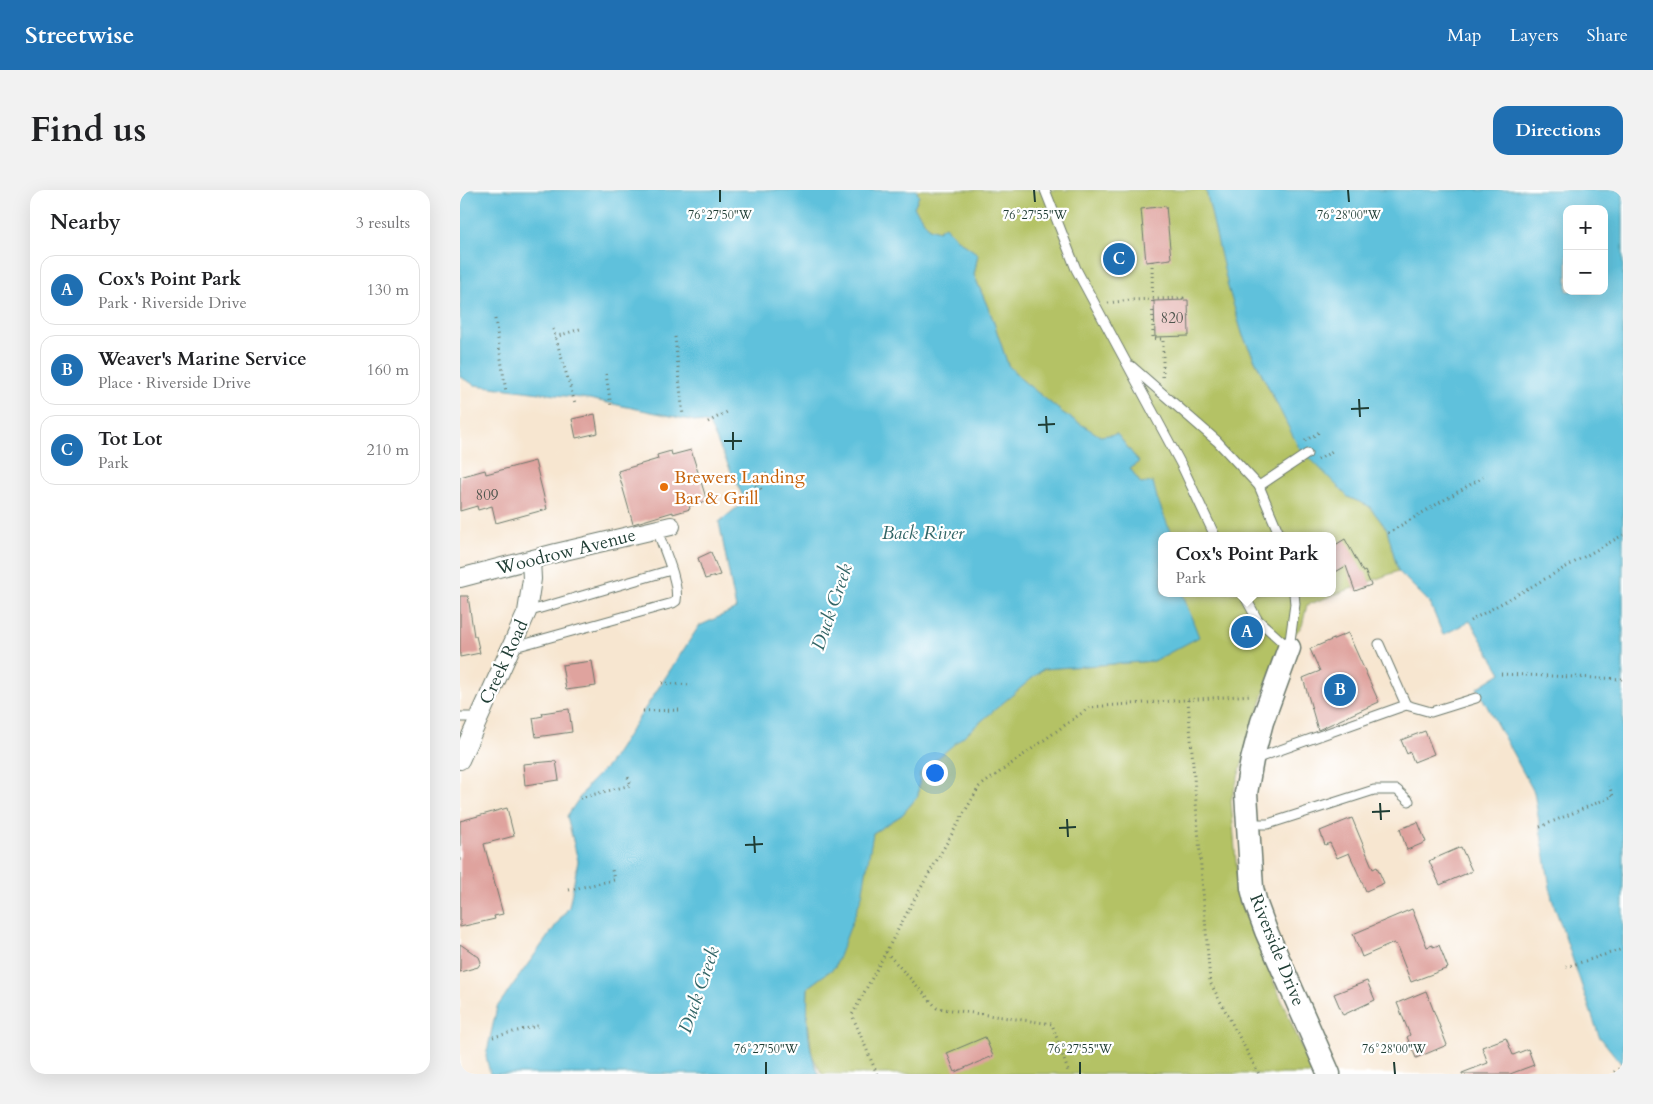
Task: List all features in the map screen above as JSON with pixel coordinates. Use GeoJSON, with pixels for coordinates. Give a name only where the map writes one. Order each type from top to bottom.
{"type":"FeatureCollection","features":[{"type":"Feature","properties":{"kind":"street","name":"Woodrow Avenue"},"geometry":{"type":"LineString","coordinates":[[460,578],[664,528]]}},
{"type":"Feature","properties":{"kind":"street","name":"Creek Road"},"geometry":{"type":"LineString","coordinates":[[460,760],[527,612],[532,579],[531,560]]}},
{"type":"Feature","properties":{"kind":"street","name":"Riverside Drive"},"geometry":{"type":"LineString","coordinates":[[1289,648],[1262,722],[1252,760],[1246,794],[1252,888],[1266,931],[1329,1074]]}},
{"type":"Feature","properties":{"kind":"lane"},"geometry":{"type":"LineString","coordinates":[[1045,190],[1076,270],[1182,466],[1213,532]]}},
{"type":"Feature","properties":{"kind":"lane"},"geometry":{"type":"LineString","coordinates":[[1126,361],[1218,441],[1259,486],[1278,532]]}},
{"type":"Feature","properties":{"kind":"lane"},"geometry":{"type":"LineString","coordinates":[[1259,486],[1307,454]]}},
{"type":"Feature","properties":{"kind":"lane"},"geometry":{"type":"LineString","coordinates":[[510,648],[676,601],[677,596],[664,528]]}},
{"type":"Feature","properties":{"kind":"lane"},"geometry":{"type":"LineString","coordinates":[[527,612],[671,570]]}},
{"type":"Feature","properties":{"kind":"lane"},"geometry":{"type":"LineString","coordinates":[[1245,597],[1257,619],[1289,648]]}},
{"type":"Feature","properties":{"kind":"lane"},"geometry":{"type":"LineString","coordinates":[[1289,648],[1294,597]]}},
{"type":"Feature","properties":{"kind":"lane"},"geometry":{"type":"LineString","coordinates":[[1380,644],[1406,705]]}},
{"type":"Feature","properties":{"kind":"lane"},"geometry":{"type":"LineString","coordinates":[[1252,760],[1406,705],[1430,712],[1476,698]]}},
{"type":"Feature","properties":{"kind":"lane"},"geometry":{"type":"LineString","coordinates":[[460,716],[480,716]]}},
{"type":"Feature","properties":{"kind":"lane"},"geometry":{"type":"LineString","coordinates":[[1247,824],[1268,824],[1374,790],[1397,790],[1408,801]]}},
{"type":"Feature","properties":{"kind":"path"},"geometry":{"type":"LineString","coordinates":[[1152,261],[1153,339],[1163,338],[1162,393]]}},
{"type":"Feature","properties":{"kind":"path"},"geometry":{"type":"LineString","coordinates":[[1095,305],[1130,300],[1183,298],[1183,300]]}},
{"type":"Feature","properties":{"kind":"path"},"geometry":{"type":"LineString","coordinates":[[495,318],[506,392]]}},
{"type":"Feature","properties":{"kind":"path"},"geometry":{"type":"LineString","coordinates":[[555,337],[583,328]]}},
{"type":"Feature","properties":{"kind":"path"},"geometry":{"type":"LineString","coordinates":[[553,329],[575,404]]}},
{"type":"Feature","properties":{"kind":"path"},"geometry":{"type":"LineString","coordinates":[[675,337],[683,416]]}},
{"type":"Feature","properties":{"kind":"path"},"geometry":{"type":"LineString","coordinates":[[606,374],[611,406]]}},
{"type":"Feature","properties":{"kind":"path"},"geometry":{"type":"LineString","coordinates":[[708,422],[729,410]]}},
{"type":"Feature","properties":{"kind":"path"},"geometry":{"type":"LineString","coordinates":[[1298,446],[1321,431]]}},
{"type":"Feature","properties":{"kind":"path"},"geometry":{"type":"LineString","coordinates":[[1315,462],[1334,450]]}},
{"type":"Feature","properties":{"kind":"path"},"geometry":{"type":"LineString","coordinates":[[764,471],[772,486]]}},
{"type":"Feature","properties":{"kind":"path"},"geometry":{"type":"LineString","coordinates":[[1388,533],[1483,477]]}},
{"type":"Feature","properties":{"kind":"path"},"geometry":{"type":"LineString","coordinates":[[746,490],[768,479]]}},
{"type":"Feature","properties":{"kind":"path"},"geometry":{"type":"LineString","coordinates":[[758,484],[762,491]]}},
{"type":"Feature","properties":{"kind":"path"},"geometry":{"type":"LineString","coordinates":[[1470,621],[1623,535]]}},
{"type":"Feature","properties":{"kind":"path"},"geometry":{"type":"LineString","coordinates":[[1501,674],[1623,679]]}},
{"type":"Feature","properties":{"kind":"path"},"geometry":{"type":"LineString","coordinates":[[662,683],[692,685]]}},
{"type":"Feature","properties":{"kind":"path"},"geometry":{"type":"LineString","coordinates":[[877,1074],[852,1015],[915,898],[980,787],[1090,707],[1272,694]]}},
{"type":"Feature","properties":{"kind":"path"},"geometry":{"type":"LineString","coordinates":[[1188,700],[1210,982],[1259,1074]]}},
{"type":"Feature","properties":{"kind":"path"},"geometry":{"type":"LineString","coordinates":[[643,711],[681,710]]}},
{"type":"Feature","properties":{"kind":"path"},"geometry":{"type":"LineString","coordinates":[[580,798],[631,785],[628,777]]}},
{"type":"Feature","properties":{"kind":"path"},"geometry":{"type":"LineString","coordinates":[[1540,827],[1613,796],[1609,786]]}},
{"type":"Feature","properties":{"kind":"path"},"geometry":{"type":"LineString","coordinates":[[569,890],[614,880],[612,870]]}},
{"type":"Feature","properties":{"kind":"path"},"geometry":{"type":"LineString","coordinates":[[1566,967],[1623,949]]}},
{"type":"Feature","properties":{"kind":"path"},"geometry":{"type":"LineString","coordinates":[[886,952],[937,1008],[1052,1024],[1069,1074]]}},
{"type":"Feature","properties":{"kind":"path"},"geometry":{"type":"LineString","coordinates":[[493,1037],[541,1025]]}},
{"type":"Feature","properties":{"kind":"path"},"geometry":{"type":"LineString","coordinates":[[1614,1072],[1623,1066]]}},
{"type":"Feature","properties":{"kind":"green space"},"geometry":{"type":"Polygon","coordinates":[[[916,190],[1206,190],[1229,289],[1243,336],[1276,403],[1348,497],[1369,506],[1387,529],[1398,571],[1336,594],[1336,532],[1170,532],[1153,483],[1141,484],[1130,468],[1139,462],[1117,434],[1100,437],[1063,413],[1022,380],[1008,365],[992,317],[974,275],[978,254],[958,240],[945,226],[938,231],[929,228],[914,207],[919,196],[916,190]]]}},
{"type":"Feature","properties":{"kind":"green space"},"geometry":{"type":"Polygon","coordinates":[[[1183,597],[1328,597],[1307,605],[1302,626],[1276,654],[1231,800],[1239,900],[1313,1074],[822,1074],[812,1055],[807,1012],[808,987],[835,967],[873,833],[902,815],[918,796],[919,773],[1043,669],[1154,661],[1198,637],[1183,597]]]}},
{"type":"Feature","properties":{"kind":"water","name":"Back River"},"geometry":{"type":"Polygon","coordinates":[[[460,190],[916,190],[919,196],[914,207],[929,228],[938,231],[945,226],[958,240],[978,254],[974,275],[992,317],[1008,365],[1022,380],[1063,413],[1100,436],[1117,434],[1139,462],[1130,468],[1141,484],[1153,482],[1170,532],[1158,532],[1158,597],[1184,597],[1199,637],[1154,661],[1043,669],[920,773],[918,796],[902,815],[873,833],[862,896],[835,967],[808,987],[810,1042],[819,1074],[490,1074],[486,1056],[497,1007],[569,907],[578,861],[567,816],[589,784],[608,765],[699,626],[736,609],[719,522],[745,501],[709,424],[589,399],[475,385],[460,377],[460,190]]]}},
{"type":"Feature","properties":{"kind":"water"},"geometry":{"type":"Polygon","coordinates":[[[1206,190],[1623,190],[1623,1066],[1599,1036],[1552,899],[1534,792],[1477,688],[1501,673],[1470,621],[1443,635],[1430,603],[1398,571],[1387,529],[1369,506],[1348,497],[1298,446],[1243,336],[1228,287],[1206,190]]]}},
{"type":"Feature","properties":{"kind":"building"},"geometry":{"type":"Polygon","coordinates":[[[1166,206],[1171,259],[1146,262],[1141,209],[1166,206]]]}},
{"type":"Feature","properties":{"kind":"building"},"geometry":{"type":"Polygon","coordinates":[[[1188,300],[1189,336],[1155,337],[1154,301],[1188,300]]]}},
{"type":"Feature","properties":{"kind":"building"},"geometry":{"type":"Polygon","coordinates":[[[595,414],[598,433],[576,438],[572,419],[595,414]]]}},
{"type":"Feature","properties":{"kind":"building","name":"Brewers Landing Bar & Grill"},"geometry":{"type":"Polygon","coordinates":[[[691,450],[707,501],[689,506],[690,509],[633,524],[618,471],[658,459],[657,455],[671,451],[672,455],[691,450]]]}},
{"type":"Feature","properties":{"kind":"building"},"geometry":{"type":"Polygon","coordinates":[[[535,461],[547,509],[496,523],[492,506],[478,510],[477,506],[460,511],[460,477],[485,470],[486,474],[535,461]]]}},
{"type":"Feature","properties":{"kind":"building"},"geometry":{"type":"Polygon","coordinates":[[[1345,539],[1363,572],[1365,571],[1371,585],[1355,591],[1346,566],[1336,572],[1336,545],[1345,539]]]}},
{"type":"Feature","properties":{"kind":"building"},"geometry":{"type":"Polygon","coordinates":[[[711,552],[720,575],[705,579],[698,558],[711,552]]]}},
{"type":"Feature","properties":{"kind":"building"},"geometry":{"type":"Polygon","coordinates":[[[460,596],[468,596],[474,636],[476,636],[480,653],[460,657],[460,596]]]}},
{"type":"Feature","properties":{"kind":"building"},"geometry":{"type":"Polygon","coordinates":[[[1348,633],[1379,702],[1318,730],[1303,678],[1320,671],[1310,649],[1348,633]]]}},
{"type":"Feature","properties":{"kind":"building"},"geometry":{"type":"Polygon","coordinates":[[[592,661],[596,686],[566,690],[562,665],[592,661]]]}},
{"type":"Feature","properties":{"kind":"building"},"geometry":{"type":"Polygon","coordinates":[[[569,709],[572,732],[536,737],[533,718],[543,716],[542,713],[569,709]]]}},
{"type":"Feature","properties":{"kind":"building"},"geometry":{"type":"Polygon","coordinates":[[[1425,731],[1434,754],[1414,762],[1410,752],[1407,754],[1401,740],[1425,731]]]}},
{"type":"Feature","properties":{"kind":"building"},"geometry":{"type":"Polygon","coordinates":[[[556,761],[559,780],[525,785],[523,764],[556,761]]]}},
{"type":"Feature","properties":{"kind":"building"},"geometry":{"type":"Polygon","coordinates":[[[507,808],[514,836],[484,844],[503,914],[494,916],[495,919],[460,927],[460,821],[507,808]]]}},
{"type":"Feature","properties":{"kind":"building"},"geometry":{"type":"Polygon","coordinates":[[[1352,818],[1373,869],[1377,867],[1384,883],[1366,891],[1349,853],[1337,858],[1330,843],[1325,845],[1320,831],[1352,818]]]}},
{"type":"Feature","properties":{"kind":"building"},"geometry":{"type":"Polygon","coordinates":[[[1418,822],[1426,842],[1407,850],[1400,829],[1418,822]]]}},
{"type":"Feature","properties":{"kind":"building"},"geometry":{"type":"Polygon","coordinates":[[[1461,847],[1472,871],[1440,885],[1429,861],[1461,847]]]}},
{"type":"Feature","properties":{"kind":"building"},"geometry":{"type":"Polygon","coordinates":[[[1412,909],[1427,947],[1439,945],[1448,968],[1411,982],[1396,944],[1394,943],[1362,957],[1353,934],[1412,909]]]}},
{"type":"Feature","properties":{"kind":"building"},"geometry":{"type":"Polygon","coordinates":[[[460,944],[479,957],[481,962],[478,967],[460,972],[460,944]]]}},
{"type":"Feature","properties":{"kind":"building"},"geometry":{"type":"Polygon","coordinates":[[[1367,981],[1375,1000],[1343,1015],[1334,994],[1367,981]]]}},
{"type":"Feature","properties":{"kind":"building"},"geometry":{"type":"Polygon","coordinates":[[[1426,991],[1447,1045],[1416,1058],[1407,1037],[1410,1035],[1397,1003],[1426,991]]]}},
{"type":"Feature","properties":{"kind":"building"},"geometry":{"type":"Polygon","coordinates":[[[985,1037],[993,1056],[955,1072],[947,1053],[985,1037]]]}},
{"type":"Feature","properties":{"kind":"building"},"geometry":{"type":"Polygon","coordinates":[[[1506,1038],[1513,1055],[1528,1049],[1534,1065],[1510,1074],[1462,1074],[1488,1063],[1482,1047],[1506,1038]]]}},
{"type":"Feature","properties":{"kind":"place","name":"Tot Lot"},"geometry":{"type":"Point","coordinates":[1119,259]}},
{"type":"Feature","properties":{"kind":"place","name":"Brewers Landing Bar & Grill"},"geometry":{"type":"Point","coordinates":[664,487]}},
{"type":"Feature","properties":{"kind":"place","name":"Cox's Point Park"},"geometry":{"type":"Point","coordinates":[1247,632]}},
{"type":"Feature","properties":{"kind":"place","name":"Weaver's Marine Service"},"geometry":{"type":"Point","coordinates":[1340,690]}},
{"type":"Feature","properties":{"kind":"water label","name":"Duck Creek"},"geometry":{"type":"Point","coordinates":[832,607]}},
{"type":"Feature","properties":{"kind":"water label","name":"Duck Creek"},"geometry":{"type":"Point","coordinates":[699,990]}}]}
